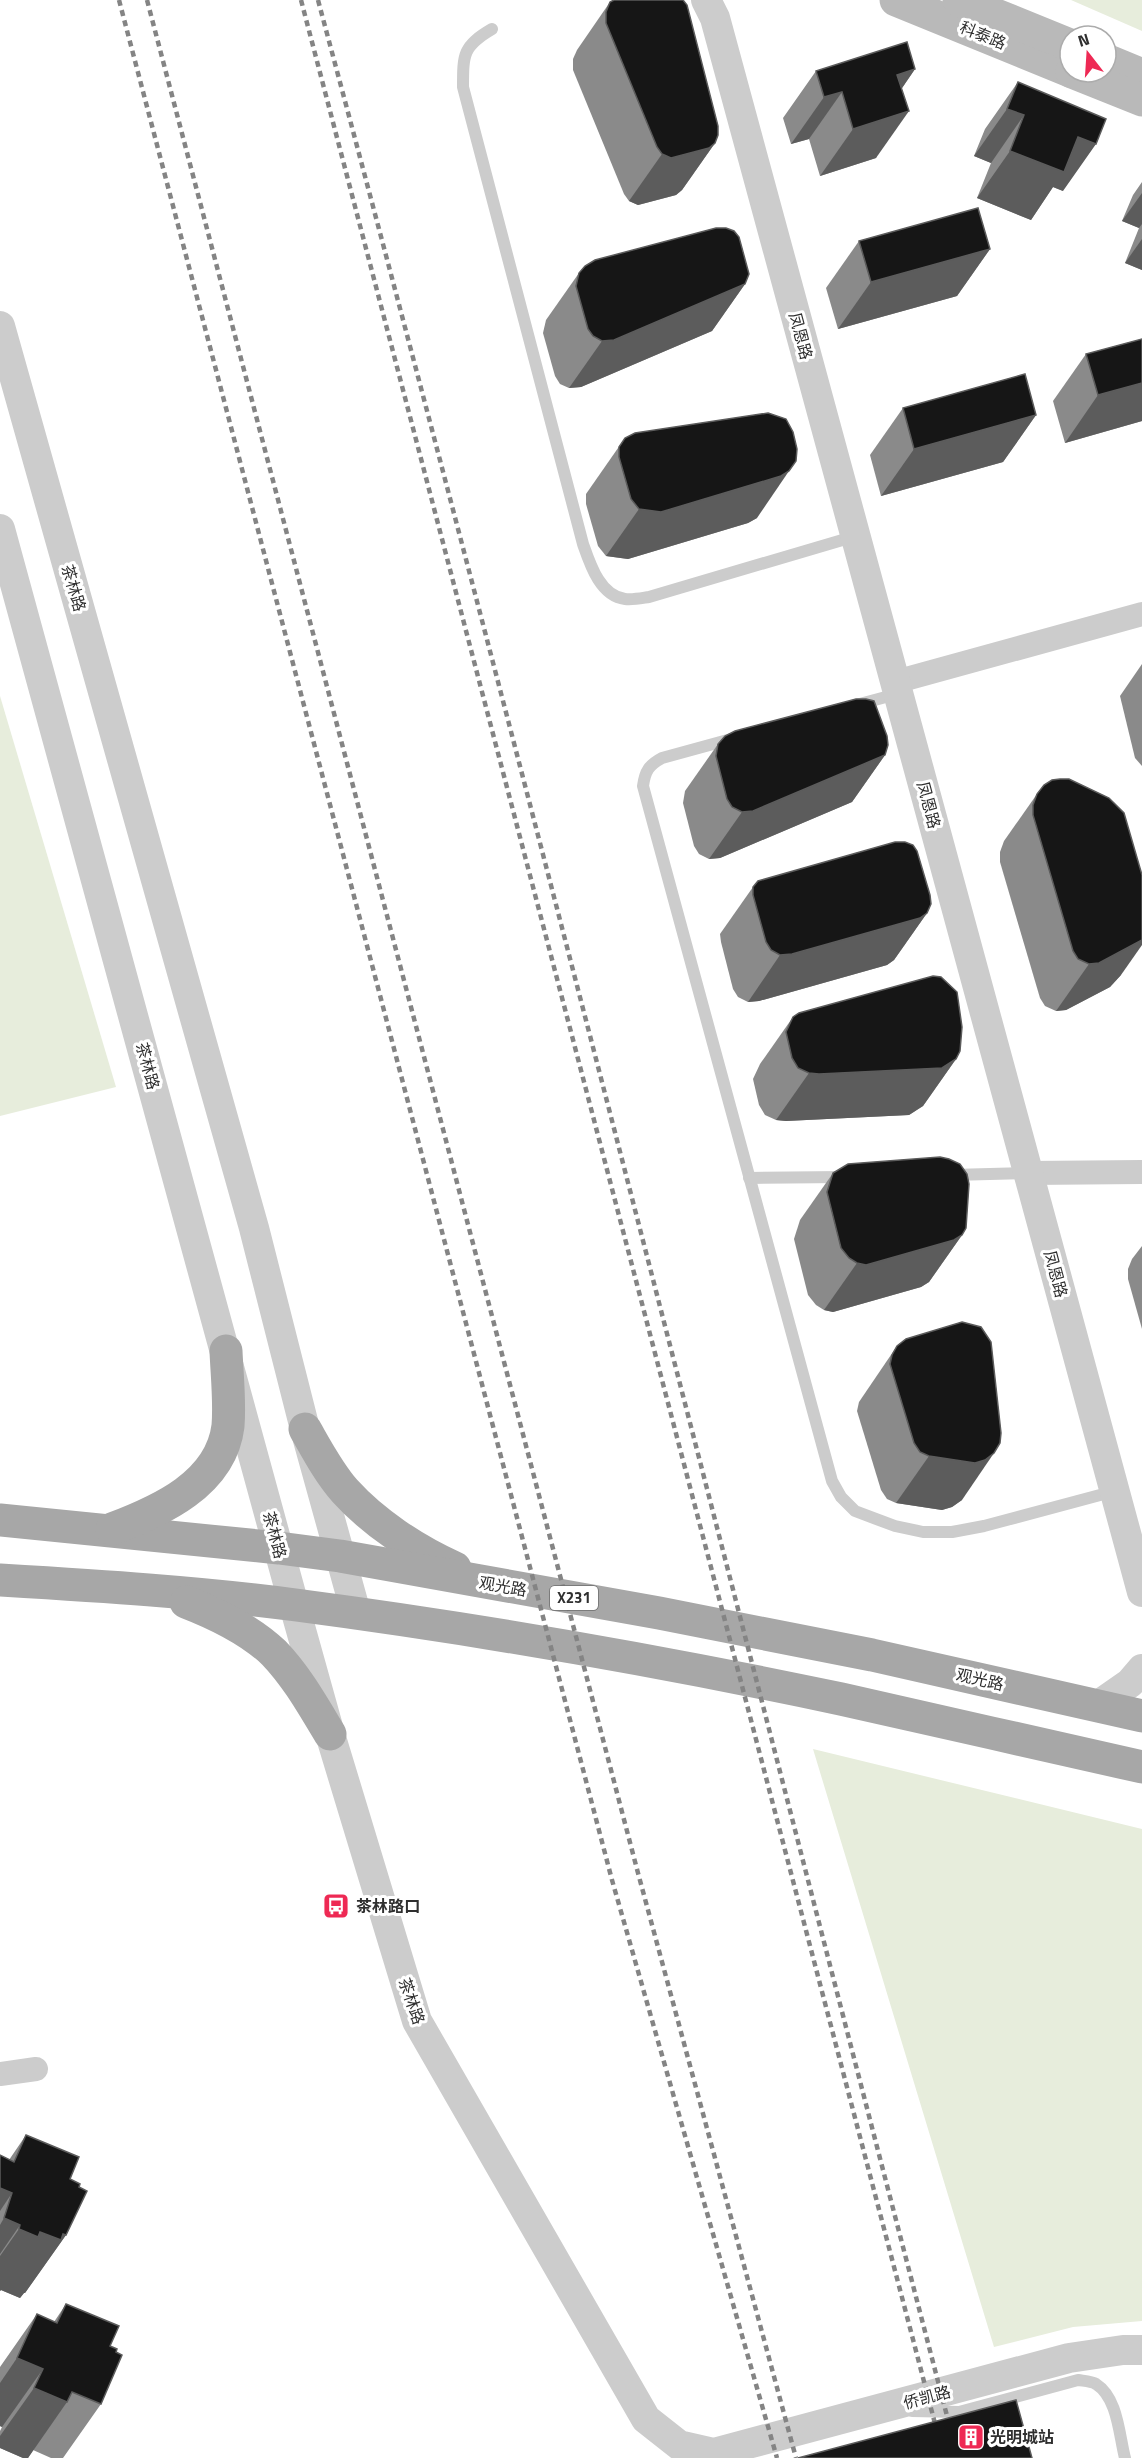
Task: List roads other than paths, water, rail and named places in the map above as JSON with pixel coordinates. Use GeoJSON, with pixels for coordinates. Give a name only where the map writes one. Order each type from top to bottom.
{"type":"FeatureCollection","features":[{"type":"Feature","properties":{"kind":"main road","name":"科泰路"},"geometry":{"type":"LineString","coordinates":[[896,0],[1058,66]]}},
{"type":"Feature","properties":{"kind":"main road","name":"科泰路"},"geometry":{"type":"LineString","coordinates":[[959,0],[1058,40]]}},
{"type":"Feature","properties":{"kind":"main road"},"geometry":{"type":"LineString","coordinates":[[1118,65],[1142,75]]}},
{"type":"Feature","properties":{"kind":"main road","name":"科泰路"},"geometry":{"type":"LineString","coordinates":[[1103,84],[1142,100]]}},
{"type":"Feature","properties":{"kind":"main road"},"geometry":{"type":"LineString","coordinates":[[105,1531],[170,1504],[208,1472],[221,1449],[228,1426],[226,1351]]}},
{"type":"Feature","properties":{"kind":"main road"},"geometry":{"type":"LineString","coordinates":[[305,1429],[322,1460],[344,1490],[368,1513],[422,1551],[492,1584]]}},
{"type":"Feature","properties":{"kind":"main road","name":"观光路"},"geometry":{"type":"LineString","coordinates":[[0,1520],[340,1556],[872,1654],[1142,1716]]}},
{"type":"Feature","properties":{"kind":"main road"},"geometry":{"type":"LineString","coordinates":[[0,1580],[157,1590],[294,1605],[622,1656],[840,1699],[1142,1767]]}},
{"type":"Feature","properties":{"kind":"main road"},"geometry":{"type":"LineString","coordinates":[[157,1590],[204,1609],[241,1628],[273,1652],[297,1681],[330,1734]]}},
{"type":"Feature","properties":{"kind":"street","name":"凤恩路"},"geometry":{"type":"LineString","coordinates":[[713,6],[1142,1592]]}},
{"type":"Feature","properties":{"kind":"street","name":"茶林路"},"geometry":{"type":"LineString","coordinates":[[0,326],[254,1228],[305,1429],[356,1614]]}},
{"type":"Feature","properties":{"kind":"street","name":"茶林路"},"geometry":{"type":"LineString","coordinates":[[0,529],[330,1734],[417,2021],[646,2419],[679,2445],[714,2453]]}},
{"type":"Feature","properties":{"kind":"street"},"geometry":{"type":"LineString","coordinates":[[897,688],[1142,614]]}},
{"type":"Feature","properties":{"kind":"street"},"geometry":{"type":"LineString","coordinates":[[1029,1173],[1142,1172]]}},
{"type":"Feature","properties":{"kind":"street"},"geometry":{"type":"LineString","coordinates":[[1097,1706],[1130,1683],[1142,1670]]}},
{"type":"Feature","properties":{"kind":"street"},"geometry":{"type":"LineString","coordinates":[[0,2074],[36,2069]]}},
{"type":"Feature","properties":{"kind":"street","name":"侨凯路"},"geometry":{"type":"LineString","coordinates":[[714,2453],[1069,2358],[1123,2350],[1142,2350]]}},
{"type":"Feature","properties":{"kind":"lane"},"geometry":{"type":"LineString","coordinates":[[492,29],[473,41],[463,60],[463,87],[583,544],[592,569],[606,590],[623,599],[649,597],[856,536]]}},
{"type":"Feature","properties":{"kind":"lane"},"geometry":{"type":"LineString","coordinates":[[842,709],[897,688]]}},
{"type":"Feature","properties":{"kind":"lane"},"geometry":{"type":"LineString","coordinates":[[752,734],[662,758],[651,764],[645,773],[643,786],[832,1480],[841,1497],[855,1511],[895,1526],[923,1532],[952,1532],[984,1526],[1115,1491]]}},
{"type":"Feature","properties":{"kind":"lane"},"geometry":{"type":"LineString","coordinates":[[935,1175],[1029,1173]]}},
{"type":"Feature","properties":{"kind":"lane"},"geometry":{"type":"LineString","coordinates":[[749,1178],[854,1177]]}},
{"type":"Feature","properties":{"kind":"lane"},"geometry":{"type":"LineString","coordinates":[[874,2411],[959,2412],[1078,2380],[1094,2382],[1106,2392],[1112,2403],[1125,2458]]}},
{"type":"Feature","properties":{"kind":"railway"},"geometry":{"type":"LineString","coordinates":[[119,0],[612,1880],[777,2458]]}},
{"type":"Feature","properties":{"kind":"railway"},"geometry":{"type":"LineString","coordinates":[[147,0],[638,1873],[796,2458]]}},
{"type":"Feature","properties":{"kind":"railway"},"geometry":{"type":"LineString","coordinates":[[301,0],[944,2458]]}},
{"type":"Feature","properties":{"kind":"railway"},"geometry":{"type":"LineString","coordinates":[[318,0],[560,921],[958,2458]]}},
{"type":"Feature","properties":{"kind":"place","name":"茶林路口"},"geometry":{"type":"Point","coordinates":[336,1906]}},
{"type":"Feature","properties":{"kind":"place","name":"光明城站"},"geometry":{"type":"Point","coordinates":[971,2437]}}]}
